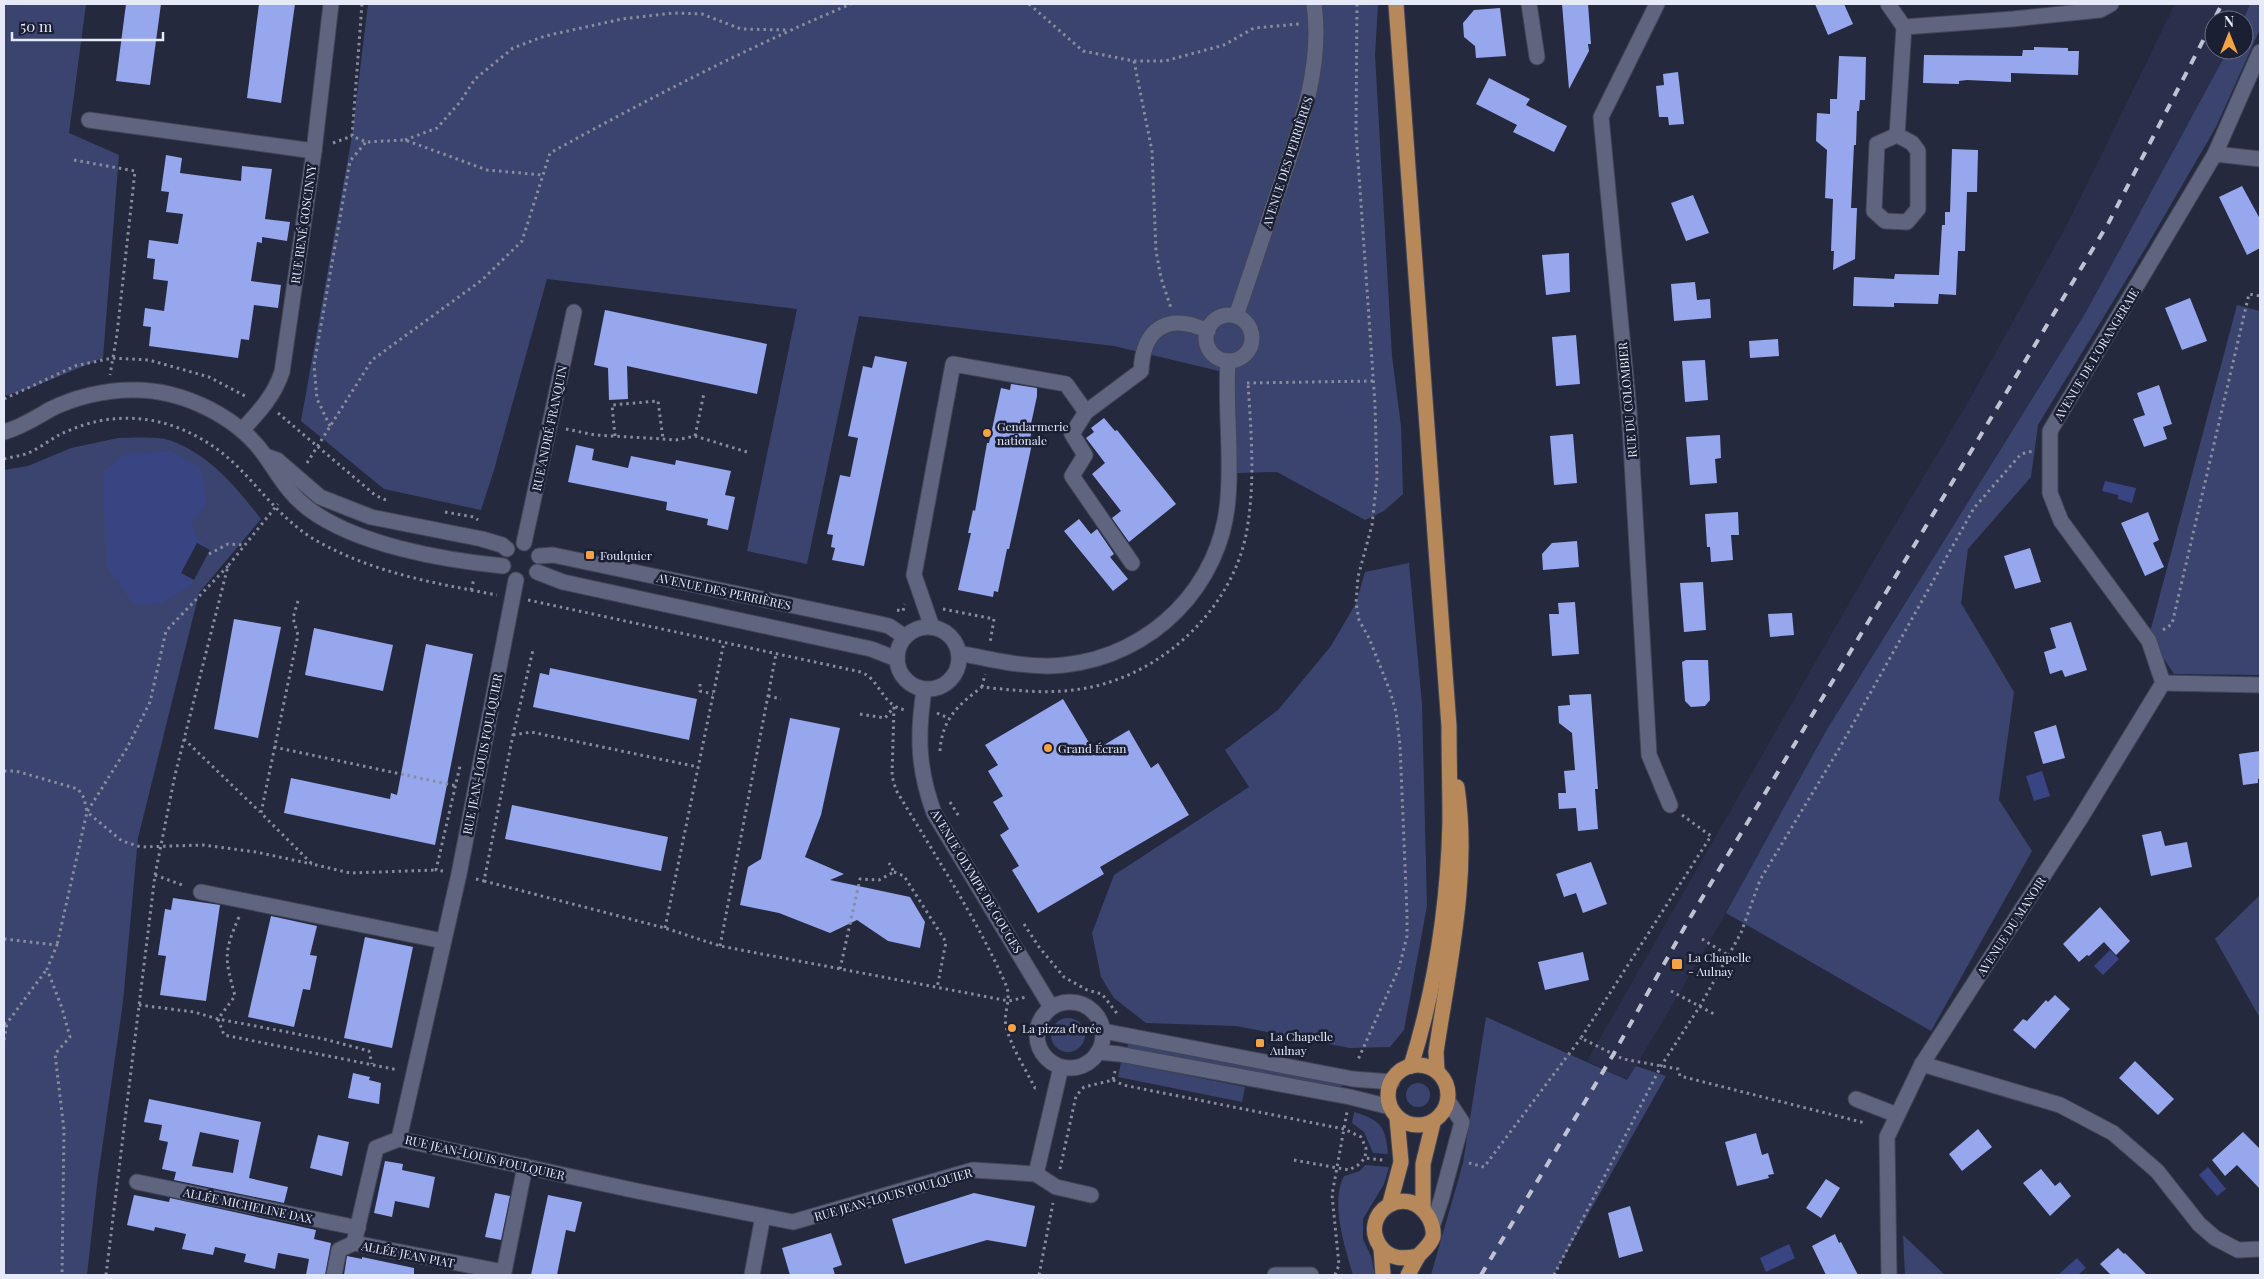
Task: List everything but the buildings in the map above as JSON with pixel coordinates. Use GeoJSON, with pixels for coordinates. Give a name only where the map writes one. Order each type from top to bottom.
{"type":"FeatureCollection","features":[{"type":"Feature","properties":{"kind":"main road"},"geometry":{"type":"LineString","coordinates":[[1396,4],[1449,726],[1450,823],[1443,911],[1426,1020],[1411,1066]]}},
{"type":"Feature","properties":{"kind":"main road"},"geometry":{"type":"LineString","coordinates":[[1408,1275],[1418,1256],[1428,1248],[1433,1235],[1432,1224],[1423,1208],[1423,1164],[1432,1123],[1442,1114],[1448,1101],[1448,1090],[1437,1071],[1436,1052],[1457,908],[1462,817],[1449,726]]}},
{"type":"Feature","properties":{"kind":"main road"},"geometry":{"type":"LineString","coordinates":[[1390,1203],[1401,1162],[1394,1113],[1388,1094],[1392,1082],[1400,1071],[1411,1066],[1424,1065],[1437,1071]]}},
{"type":"Feature","properties":{"kind":"main road"},"geometry":{"type":"LineString","coordinates":[[1394,1113],[1408,1123],[1432,1123]]}},
{"type":"Feature","properties":{"kind":"main road"},"geometry":{"type":"LineString","coordinates":[[1418,1256],[1397,1258],[1388,1255],[1381,1248],[1375,1237],[1376,1222],[1382,1210],[1390,1203],[1401,1201],[1414,1203],[1423,1208]]}},
{"type":"Feature","properties":{"kind":"main road"},"geometry":{"type":"LineString","coordinates":[[1381,1248],[1383,1275]]}},
{"type":"Feature","properties":{"kind":"street","name":"RUE RENÉ GOSCINNY"},"geometry":{"type":"LineString","coordinates":[[242,430],[267,403],[277,388],[282,372],[314,151],[331,4]]}},
{"type":"Feature","properties":{"kind":"street","name":"AVENUE DES PERRIÈRES"},"geometry":{"type":"LineString","coordinates":[[1236,316],[1295,142],[1313,79],[1317,22],[1314,4]]}},
{"type":"Feature","properties":{"kind":"street"},"geometry":{"type":"LineString","coordinates":[[1529,4],[1537,57]]}},
{"type":"Feature","properties":{"kind":"street","name":"RUE DU COLOMBIER"},"geometry":{"type":"LineString","coordinates":[[1657,4],[1601,117],[1629,410],[1649,755],[1670,806]]}},
{"type":"Feature","properties":{"kind":"street"},"geometry":{"type":"LineString","coordinates":[[1888,4],[1904,28],[1896,135]]}},
{"type":"Feature","properties":{"kind":"street"},"geometry":{"type":"LineString","coordinates":[[1904,28],[2100,10],[2111,4]]}},
{"type":"Feature","properties":{"kind":"street","name":"AVENUE DE L'ORANGERAIE"},"geometry":{"type":"LineString","coordinates":[[2163,683],[2149,641],[2061,521],[2050,493],[2048,448],[2050,431],[2215,154],[2260,52]]}},
{"type":"Feature","properties":{"kind":"street"},"geometry":{"type":"LineString","coordinates":[[89,120],[314,151]]}},
{"type":"Feature","properties":{"kind":"street"},"geometry":{"type":"LineString","coordinates":[[1896,135],[1912,143],[1918,151],[1918,209],[1907,222],[1885,221],[1874,211],[1877,144],[1896,135]]}},
{"type":"Feature","properties":{"kind":"street"},"geometry":{"type":"LineString","coordinates":[[2215,154],[2260,159]]}},
{"type":"Feature","properties":{"kind":"street","name":"RUE ANDRÉ FRANQUIN"},"geometry":{"type":"LineString","coordinates":[[524,543],[574,312]]}},
{"type":"Feature","properties":{"kind":"street"},"geometry":{"type":"LineString","coordinates":[[1222,316],[1236,316],[1243,320],[1251,331],[1251,346],[1242,358],[1228,361],[1215,356],[1210,351],[1207,345],[1208,331],[1211,324],[1222,316]]}},
{"type":"Feature","properties":{"kind":"street"},"geometry":{"type":"LineString","coordinates":[[1132,563],[1072,476],[1085,456],[1072,434],[1086,412],[1141,371],[1142,356],[1152,333],[1170,324],[1182,323],[1208,331]]}},
{"type":"Feature","properties":{"kind":"street"},"geometry":{"type":"LineString","coordinates":[[959,653],[1030,665],[1065,665],[1098,658],[1132,646],[1148,636],[1186,602],[1205,574],[1221,541],[1228,498],[1226,383],[1228,361]]}},
{"type":"Feature","properties":{"kind":"street"},"geometry":{"type":"LineString","coordinates":[[932,627],[914,575],[952,364],[1066,384],[1086,412]]}},
{"type":"Feature","properties":{"kind":"street"},"geometry":{"type":"LineString","coordinates":[[4,432],[24,426],[67,402],[112,391],[156,392],[179,397],[221,415],[242,430],[266,456],[290,493],[309,509],[354,534],[477,564],[503,566]]}},
{"type":"Feature","properties":{"kind":"street"},"geometry":{"type":"LineString","coordinates":[[266,456],[277,460],[320,497],[371,517],[482,539],[502,545],[507,549]]}},
{"type":"Feature","properties":{"kind":"street"},"geometry":{"type":"LineString","coordinates":[[524,543],[533,548],[539,556],[540,564],[538,572],[532,578],[524,581],[516,580],[507,575],[503,566],[503,557],[507,549],[515,544],[524,543]]}},
{"type":"Feature","properties":{"kind":"street","name":"AVENUE DES PERRIÈRES"},"geometry":{"type":"LineString","coordinates":[[539,556],[552,555],[876,623],[888,626],[905,637]]}},
{"type":"Feature","properties":{"kind":"street","name":"AVENUE DES PERRIÈRES"},"geometry":{"type":"LineString","coordinates":[[538,572],[563,582],[871,649],[897,659]]}},
{"type":"Feature","properties":{"kind":"street","name":"RUE JEAN-LOUIS FOULQUIER"},"geometry":{"type":"LineString","coordinates":[[516,580],[459,874],[400,1139],[793,1222],[973,1170],[1036,1174]]}},
{"type":"Feature","properties":{"kind":"street"},"geometry":{"type":"LineString","coordinates":[[932,627],[944,631],[954,641],[959,653],[958,668],[951,680],[939,688],[924,690],[910,684],[900,673],[897,659],[899,647],[905,637],[918,629],[932,627]]}},
{"type":"Feature","properties":{"kind":"street"},"geometry":{"type":"LineString","coordinates":[[2163,683],[2260,685]]}},
{"type":"Feature","properties":{"kind":"street","name":"AVENUE DU MANOIR"},"geometry":{"type":"LineString","coordinates":[[1889,1275],[1887,1137],[1922,1064],[2080,818],[2163,683]]}},
{"type":"Feature","properties":{"kind":"street","name":"AVENUE OLYMPE DE GOUGES"},"geometry":{"type":"LineString","coordinates":[[924,690],[921,712],[921,764],[924,785],[934,813],[1051,1007]]}},
{"type":"Feature","properties":{"kind":"street"},"geometry":{"type":"LineString","coordinates":[[202,892],[443,942]]}},
{"type":"Feature","properties":{"kind":"street"},"geometry":{"type":"LineString","coordinates":[[1073,1002],[1084,1005],[1093,1011],[1100,1020],[1103,1031],[1102,1043],[1098,1052],[1082,1066],[1072,1068],[1061,1067],[1051,1063],[1043,1055],[1037,1040],[1038,1024],[1043,1014],[1051,1007],[1061,1003],[1073,1002]]}},
{"type":"Feature","properties":{"kind":"street"},"geometry":{"type":"LineString","coordinates":[[1103,1031],[1353,1079],[1392,1082]]}},
{"type":"Feature","properties":{"kind":"street"},"geometry":{"type":"LineString","coordinates":[[1098,1052],[1119,1054],[1309,1090],[1394,1113]]}},
{"type":"Feature","properties":{"kind":"street"},"geometry":{"type":"LineString","coordinates":[[1922,1064],[2060,1105],[2113,1133],[2157,1171],[2199,1224],[2215,1238],[2238,1250],[2260,1249]]}},
{"type":"Feature","properties":{"kind":"street"},"geometry":{"type":"LineString","coordinates":[[1061,1067],[1036,1174],[1056,1187],[1091,1195]]}},
{"type":"Feature","properties":{"kind":"street"},"geometry":{"type":"LineString","coordinates":[[1856,1099],[1898,1115]]}},
{"type":"Feature","properties":{"kind":"street"},"geometry":{"type":"LineString","coordinates":[[1432,1224],[1441,1200],[1462,1122],[1448,1101]]}},
{"type":"Feature","properties":{"kind":"street"},"geometry":{"type":"LineString","coordinates":[[334,1275],[339,1250],[354,1243],[376,1148],[400,1139]]}},
{"type":"Feature","properties":{"kind":"street","name":"ALLÉE JEAN PIAT"},"geometry":{"type":"LineString","coordinates":[[354,1243],[504,1272],[525,1166]]}},
{"type":"Feature","properties":{"kind":"street","name":"ALLÉE MICHELINE DAX"},"geometry":{"type":"LineString","coordinates":[[137,1182],[358,1228]]}},
{"type":"Feature","properties":{"kind":"street"},"geometry":{"type":"LineString","coordinates":[[752,1275],[764,1216]]}},
{"type":"Feature","properties":{"kind":"street"},"geometry":{"type":"LineString","coordinates":[[1275,1275],[1311,1275]]}},
{"type":"Feature","properties":{"kind":"path"},"geometry":{"type":"LineString","coordinates":[[362,4],[352,136],[366,142],[405,140],[437,128],[460,102],[475,79],[513,48],[545,36],[622,19],[674,13],[702,14],[741,30],[790,30]]}},
{"type":"Feature","properties":{"kind":"path"},"geometry":{"type":"LineString","coordinates":[[1029,4],[1083,51],[1134,61],[1165,61],[1224,44],[1254,28],[1317,22]]}},
{"type":"Feature","properties":{"kind":"path"},"geometry":{"type":"LineString","coordinates":[[1356,1063],[1400,968],[1406,936],[1407,914],[1400,744],[1396,712],[1390,691],[1369,638],[1359,620],[1356,603],[1358,577],[1372,525],[1377,493],[1373,381],[1356,132],[1357,4]]}},
{"type":"Feature","properties":{"kind":"path"},"geometry":{"type":"LineString","coordinates":[[1134,61],[1152,151],[1156,251],[1161,278],[1172,310],[1182,323]]}},
{"type":"Feature","properties":{"kind":"path"},"geometry":{"type":"LineString","coordinates":[[405,140],[487,170],[542,175]]}},
{"type":"Feature","properties":{"kind":"path"},"geometry":{"type":"LineString","coordinates":[[330,427],[318,399],[314,365],[350,161],[366,142]]}},
{"type":"Feature","properties":{"kind":"path"},"geometry":{"type":"LineString","coordinates":[[74,160],[134,171],[117,334],[112,358]]}},
{"type":"Feature","properties":{"kind":"path"},"geometry":{"type":"LineString","coordinates":[[2149,641],[2172,624],[2248,294],[2260,296]]}},
{"type":"Feature","properties":{"kind":"path"},"geometry":{"type":"LineString","coordinates":[[1226,383],[1373,381]]}},
{"type":"Feature","properties":{"kind":"path"},"geometry":{"type":"LineString","coordinates":[[948,718],[982,687],[1030,691],[1067,691],[1098,686],[1120,678],[1142,668],[1165,654],[1185,639],[1203,620],[1217,604],[1235,571],[1248,525],[1251,487],[1248,383]]}},
{"type":"Feature","properties":{"kind":"path"},"geometry":{"type":"LineString","coordinates":[[695,436],[704,392]]}},
{"type":"Feature","properties":{"kind":"path"},"geometry":{"type":"LineString","coordinates":[[615,436],[612,405],[658,401],[663,439]]}},
{"type":"Feature","properties":{"kind":"path"},"geometry":{"type":"LineString","coordinates":[[549,426],[595,435],[676,440],[695,436],[747,452]]}},
{"type":"Feature","properties":{"kind":"path"},"geometry":{"type":"LineString","coordinates":[[1554,1275],[1660,1066],[1700,1006],[1741,933],[1760,880],[1839,749],[1974,508],[2021,454],[2048,448]]}},
{"type":"Feature","properties":{"kind":"path"},"geometry":{"type":"LineString","coordinates":[[208,554],[228,544],[245,545]]}},
{"type":"Feature","properties":{"kind":"path"},"geometry":{"type":"LineString","coordinates":[[4,1040],[5,1024],[47,969],[57,945],[87,812],[127,748],[150,702],[166,631],[228,566]]}},
{"type":"Feature","properties":{"kind":"path"},"geometry":{"type":"LineString","coordinates":[[471,590],[513,597],[861,672],[870,675],[894,707],[921,712]]}},
{"type":"Feature","properties":{"kind":"path"},"geometry":{"type":"LineString","coordinates":[[261,813],[298,635],[293,618],[298,601]]}},
{"type":"Feature","properties":{"kind":"path"},"geometry":{"type":"LineString","coordinates":[[665,928],[724,642]]}},
{"type":"Feature","properties":{"kind":"path"},"geometry":{"type":"LineString","coordinates":[[720,946],[776,654]]}},
{"type":"Feature","properties":{"kind":"path"},"geometry":{"type":"LineString","coordinates":[[700,684],[700,691],[713,694]]}},
{"type":"Feature","properties":{"kind":"path"},"geometry":{"type":"LineString","coordinates":[[768,696],[781,699]]}},
{"type":"Feature","properties":{"kind":"path"},"geometry":{"type":"LineString","coordinates":[[860,714],[885,718],[894,707]]}},
{"type":"Feature","properties":{"kind":"path"},"geometry":{"type":"LineString","coordinates":[[513,735],[531,732],[698,767]]}},
{"type":"Feature","properties":{"kind":"path"},"geometry":{"type":"LineString","coordinates":[[184,738],[312,864]]}},
{"type":"Feature","properties":{"kind":"path"},"geometry":{"type":"LineString","coordinates":[[274,746],[475,790]]}},
{"type":"Feature","properties":{"kind":"path"},"geometry":{"type":"LineString","coordinates":[[4,770],[26,774],[78,789],[84,798],[87,812],[122,841],[141,847],[203,845],[256,852],[350,873],[436,870]]}},
{"type":"Feature","properties":{"kind":"path"},"geometry":{"type":"LineString","coordinates":[[1464,1162],[1484,1166],[1581,1038],[1711,836],[1670,806]]}},
{"type":"Feature","properties":{"kind":"path"},"geometry":{"type":"LineString","coordinates":[[889,864],[894,872],[904,876],[946,942],[937,988]]}},
{"type":"Feature","properties":{"kind":"path"},"geometry":{"type":"LineString","coordinates":[[840,969],[860,879],[879,880],[894,872]]}},
{"type":"Feature","properties":{"kind":"path"},"geometry":{"type":"LineString","coordinates":[[156,875],[202,892]]}},
{"type":"Feature","properties":{"kind":"path"},"geometry":{"type":"LineString","coordinates":[[484,880],[665,928],[720,946],[980,996]]}},
{"type":"Feature","properties":{"kind":"path"},"geometry":{"type":"LineString","coordinates":[[218,1019],[235,996],[226,962],[228,944],[246,900]]}},
{"type":"Feature","properties":{"kind":"path"},"geometry":{"type":"LineString","coordinates":[[4,939],[57,945]]}},
{"type":"Feature","properties":{"kind":"path"},"geometry":{"type":"LineString","coordinates":[[1702,939],[1744,965]]}},
{"type":"Feature","properties":{"kind":"path"},"geometry":{"type":"LineString","coordinates":[[47,969],[62,1008],[70,1037],[56,1054],[64,1130],[62,1275]]}},
{"type":"Feature","properties":{"kind":"path"},"geometry":{"type":"LineString","coordinates":[[1671,991],[1714,1014]]}},
{"type":"Feature","properties":{"kind":"path"},"geometry":{"type":"LineString","coordinates":[[1009,1001],[1005,1024],[1020,1061],[1036,1088],[1056,1090],[1076,1096]]}},
{"type":"Feature","properties":{"kind":"path"},"geometry":{"type":"LineString","coordinates":[[139,1006],[194,1012],[218,1019],[324,1039],[369,1051],[372,1064]]}},
{"type":"Feature","properties":{"kind":"path"},"geometry":{"type":"LineString","coordinates":[[218,1019],[224,1035],[398,1069],[396,1079]]}},
{"type":"Feature","properties":{"kind":"path"},"geometry":{"type":"LineString","coordinates":[[1581,1038],[1623,1059],[1678,1069],[1680,1076],[1870,1124]]}},
{"type":"Feature","properties":{"kind":"path"},"geometry":{"type":"LineString","coordinates":[[1113,1080],[1123,1085],[1344,1129],[1362,1137],[1366,1148],[1365,1158],[1349,1170],[1294,1160]]}},
{"type":"Feature","properties":{"kind":"path"},"geometry":{"type":"LineString","coordinates":[[1335,1275],[1339,1265],[1332,1195],[1348,1109]]}},
{"type":"Feature","properties":{"kind":"path"},"geometry":{"type":"LineString","coordinates":[[1365,1158],[1390,1160]]}},
{"type":"Feature","properties":{"kind":"shaded area"},"geometry":{"type":"Polygon","coordinates":[[[4,4],[86,4],[69,133],[119,155],[103,358],[31,388],[4,396],[4,4]]]}},
{"type":"Feature","properties":{"kind":"shaded area"},"geometry":{"type":"Polygon","coordinates":[[[368,4],[1378,4],[1375,55],[1392,356],[1401,426],[1403,494],[1384,511],[1365,520],[1277,472],[1236,473],[1234,396],[1236,375],[1114,346],[859,316],[807,564],[747,551],[797,309],[547,279],[494,470],[481,510],[384,489],[301,421],[352,136],[368,4]]]}},
{"type":"Feature","properties":{"kind":"shaded area"},"geometry":{"type":"Polygon","coordinates":[[[2175,4],[2250,4],[2247,10],[2204,10],[2204,60],[2223,60],[2086,312],[1826,731],[1726,913],[1628,1080],[1587,1061],[1874,560],[1967,404],[2069,221],[2175,4]]]}},
{"type":"Feature","properties":{"kind":"shaded area"},"geometry":{"type":"Polygon","coordinates":[[[2250,4],[2260,4],[2260,29],[2254,42],[2254,10],[2247,10],[2250,4]]]}},
{"type":"Feature","properties":{"kind":"shaded area"},"geometry":{"type":"Polygon","coordinates":[[[2223,60],[2246,60],[2216,127],[2148,244],[2038,425],[2031,477],[1968,549],[1961,603],[2014,692],[1999,800],[2032,851],[1931,1031],[1726,913],[1826,731],[2086,312],[2223,60]]]}},
{"type":"Feature","properties":{"kind":"shaded area"},"geometry":{"type":"Polygon","coordinates":[[[2237,305],[2260,311],[2260,675],[2174,674],[2149,636],[2237,305]]]}},
{"type":"Feature","properties":{"kind":"shaded area"},"geometry":{"type":"Polygon","coordinates":[[[118,438],[160,438],[186,447],[222,474],[261,519],[199,593],[138,838],[123,1002],[98,1177],[87,1275],[4,1275],[4,470],[28,466],[71,448],[118,438]]]}},
{"type":"Feature","properties":{"kind":"shaded area"},"geometry":{"type":"Polygon","coordinates":[[[170,451],[199,467],[204,483],[206,505],[192,520],[195,536],[210,550],[191,585],[162,603],[134,605],[107,566],[103,473],[123,455],[170,451]]]}},
{"type":"Feature","properties":{"kind":"shaded area"},"geometry":{"type":"Polygon","coordinates":[[[2105,481],[2136,488],[2132,503],[2118,499],[2118,495],[2102,491],[2105,481]]]}},
{"type":"Feature","properties":{"kind":"shaded area"},"geometry":{"type":"Polygon","coordinates":[[[1409,563],[1422,704],[1427,906],[1404,1030],[1390,1047],[1350,1048],[1236,1026],[1146,1023],[1114,998],[1101,977],[1092,933],[1114,875],[1249,787],[1225,750],[1278,710],[1331,646],[1356,603],[1365,572],[1409,563]]]}},
{"type":"Feature","properties":{"kind":"shaded area"},"geometry":{"type":"Polygon","coordinates":[[[2042,771],[2050,796],[2034,801],[2026,776],[2042,771]]]}},
{"type":"Feature","properties":{"kind":"shaded area"},"geometry":{"type":"Polygon","coordinates":[[[2260,895],[2260,1018],[2215,939],[2260,895]]]}},
{"type":"Feature","properties":{"kind":"shaded area"},"geometry":{"type":"Polygon","coordinates":[[[2110,950],[2119,959],[2103,975],[2094,966],[2110,950]]]}},
{"type":"Feature","properties":{"kind":"shaded area"},"geometry":{"type":"Polygon","coordinates":[[[1486,1017],[1627,1080],[1636,1066],[1666,1076],[1554,1275],[1431,1275],[1463,1163],[1486,1017]]]}},
{"type":"Feature","properties":{"kind":"shaded area"},"geometry":{"type":"Polygon","coordinates":[[[1068,1018],[1075,1019],[1080,1023],[1084,1028],[1084,1042],[1080,1047],[1075,1051],[1068,1052],[1061,1051],[1056,1047],[1052,1042],[1051,1035],[1052,1028],[1056,1023],[1061,1019],[1068,1018]]]}},
{"type":"Feature","properties":{"kind":"shaded area"},"geometry":{"type":"Polygon","coordinates":[[[1129,1042],[1342,1083],[1341,1089],[1127,1048],[1129,1042]]]}},
{"type":"Feature","properties":{"kind":"shaded area"},"geometry":{"type":"Polygon","coordinates":[[[1121,1062],[1245,1087],[1242,1102],[1118,1077],[1121,1062]]]}},
{"type":"Feature","properties":{"kind":"shaded area"},"geometry":{"type":"Polygon","coordinates":[[[1418,1083],[1423,1084],[1429,1090],[1429,1100],[1423,1106],[1418,1107],[1413,1106],[1407,1100],[1406,1095],[1407,1090],[1413,1084],[1418,1083]]]}},
{"type":"Feature","properties":{"kind":"shaded area"},"geometry":{"type":"Polygon","coordinates":[[[1354,1112],[1370,1118],[1380,1126],[1386,1137],[1388,1154],[1373,1153],[1364,1132],[1352,1123],[1354,1112]]]}},
{"type":"Feature","properties":{"kind":"shaded area"},"geometry":{"type":"Polygon","coordinates":[[[1365,1165],[1389,1167],[1384,1184],[1363,1219],[1363,1239],[1371,1256],[1375,1275],[1353,1275],[1340,1226],[1338,1199],[1344,1176],[1360,1171],[1365,1165]]]}},
{"type":"Feature","properties":{"kind":"shaded area"},"geometry":{"type":"Polygon","coordinates":[[[2208,1167],[2226,1189],[2217,1196],[2199,1175],[2208,1167]]]}},
{"type":"Feature","properties":{"kind":"shaded area"},"geometry":{"type":"Polygon","coordinates":[[[1903,1235],[1945,1275],[1905,1275],[1903,1235]]]}},
{"type":"Feature","properties":{"kind":"shaded area"},"geometry":{"type":"Polygon","coordinates":[[[1789,1244],[1795,1258],[1766,1272],[1760,1258],[1789,1244]]]}},
{"type":"Feature","properties":{"kind":"shaded area"},"geometry":{"type":"Polygon","coordinates":[[[2077,1258],[2086,1268],[2078,1275],[2058,1275],[2077,1258]]]}},
{"type":"Feature","properties":{"kind":"pier"},"geometry":{"type":"Polygon","coordinates":[[[197,543],[210,550],[194,580],[181,573],[197,543]]]}},
{"type":"Feature","properties":{"kind":"railway"},"geometry":{"type":"LineString","coordinates":[[1481,1275],[1613,1055],[1687,923],[2109,222],[2222,4]]}},
{"type":"Feature","properties":{"kind":"place","name":"Gendarmerie nationale"},"geometry":{"type":"Point","coordinates":[987,433]}},
{"type":"Feature","properties":{"kind":"place","name":"Foulquier"},"geometry":{"type":"Point","coordinates":[590,555]}},
{"type":"Feature","properties":{"kind":"place","name":"Grand Écran"},"geometry":{"type":"Point","coordinates":[1048,748]}},
{"type":"Feature","properties":{"kind":"place","name":"La Chapelle - Aulnay"},"geometry":{"type":"Point","coordinates":[1677,964]}},
{"type":"Feature","properties":{"kind":"place","name":"La pizza d'orée"},"geometry":{"type":"Point","coordinates":[1012,1028]}},
{"type":"Feature","properties":{"kind":"place","name":"La Chapelle Aulnay"},"geometry":{"type":"Point","coordinates":[1260,1043]}}]}
